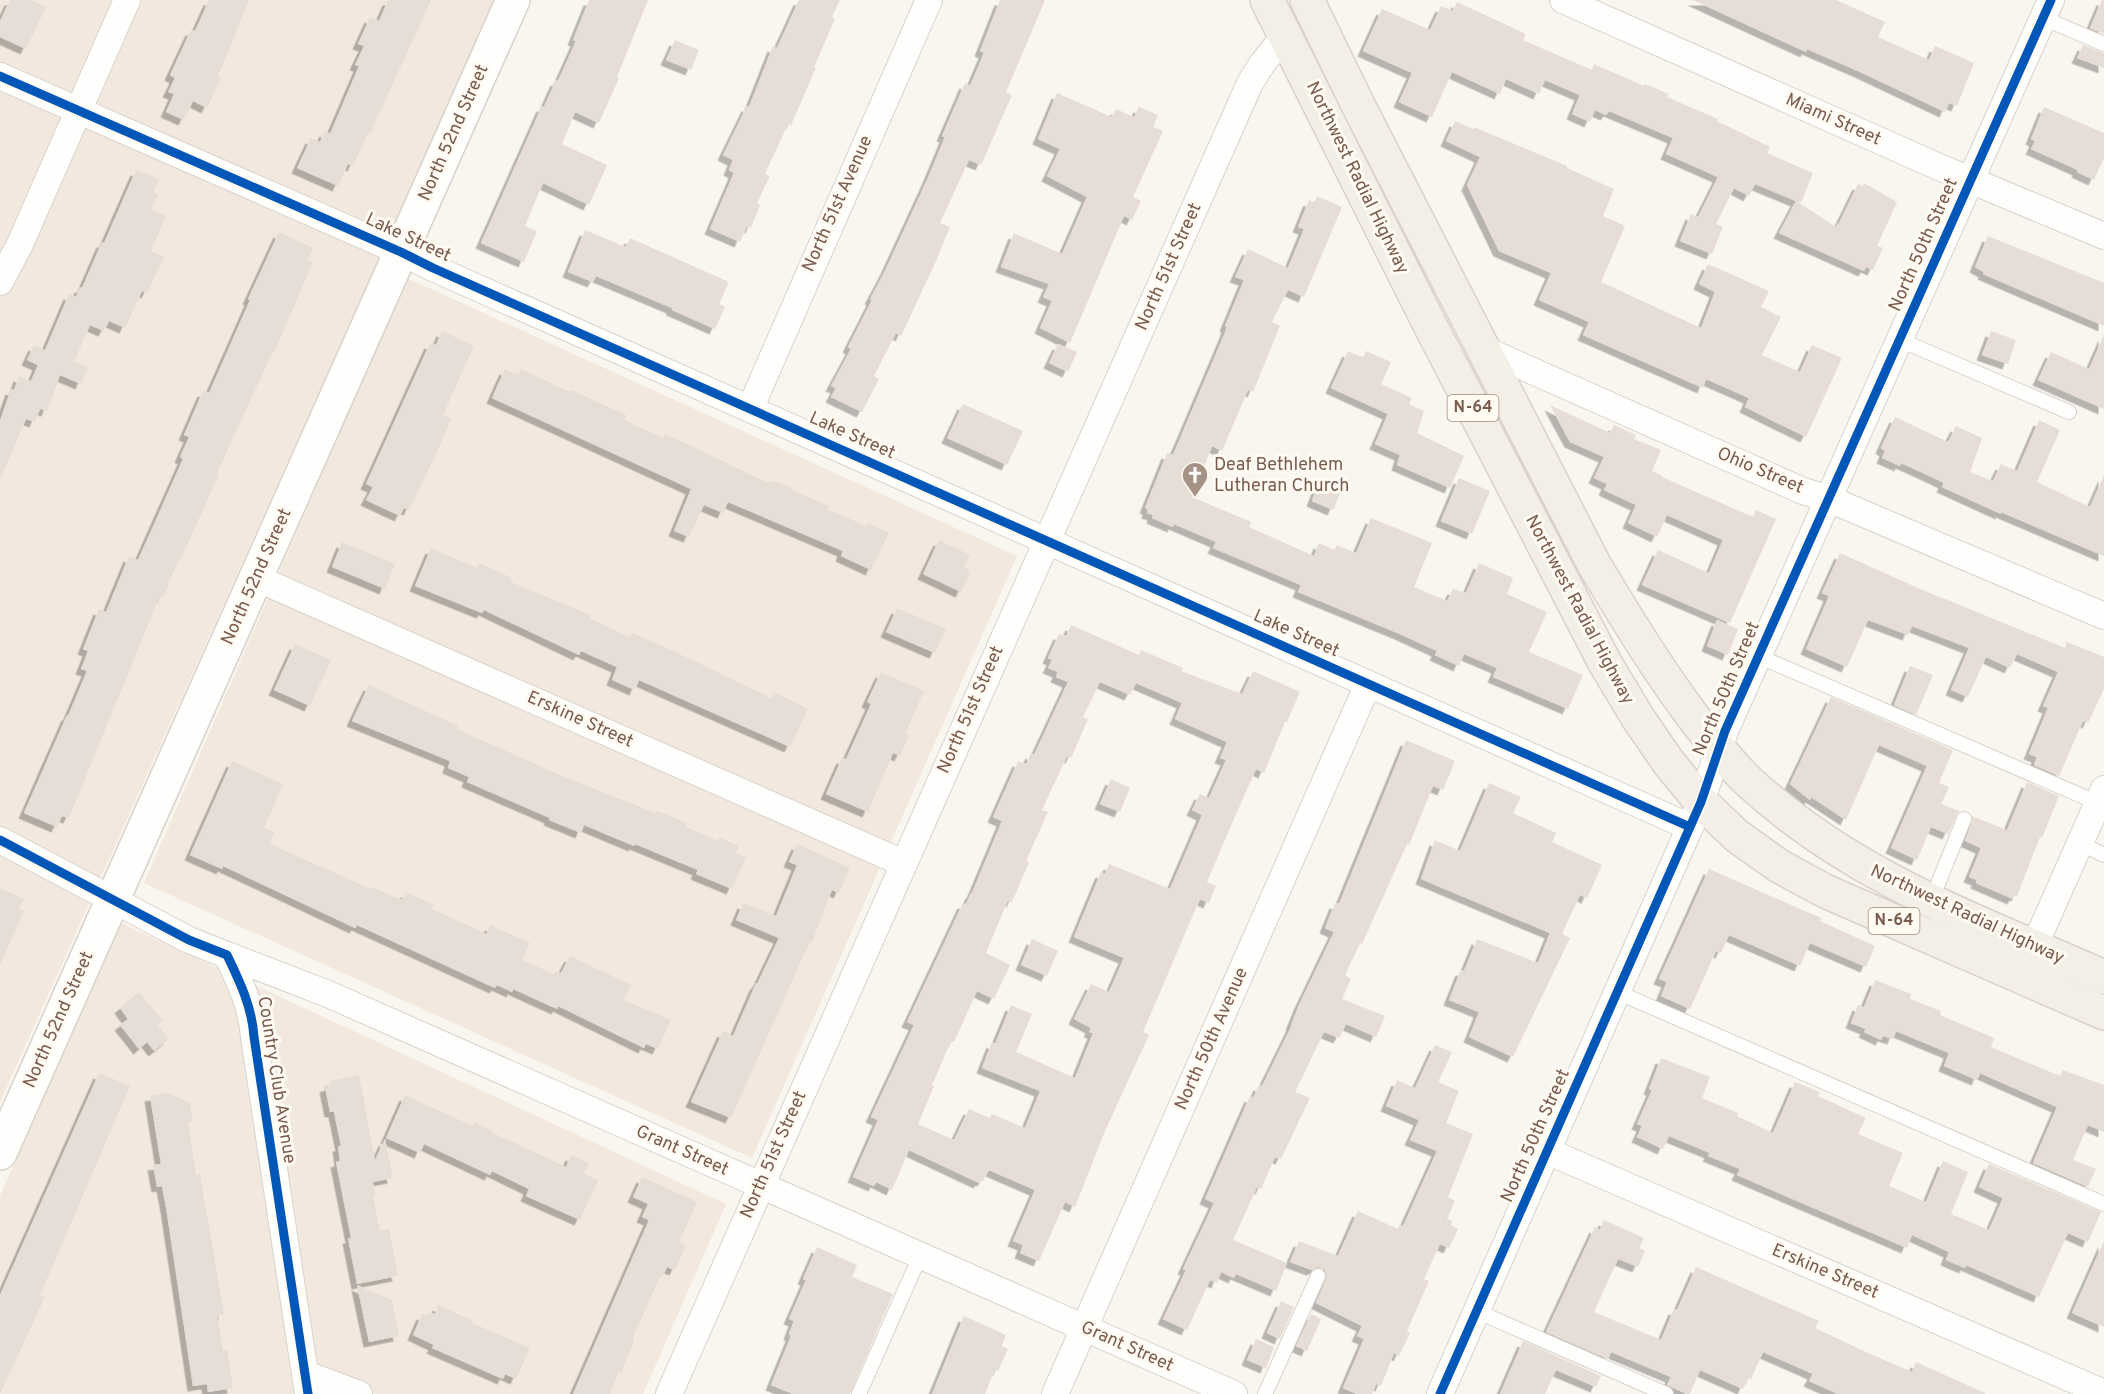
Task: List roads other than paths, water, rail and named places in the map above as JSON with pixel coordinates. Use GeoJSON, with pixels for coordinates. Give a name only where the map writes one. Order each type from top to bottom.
{"type":"FeatureCollection","features":[{"type":"Feature","properties":{"kind":"main road","name":"Northwest Radial Highway"},"geometry":{"type":"LineString","coordinates":[[1267,0],[1435,336],[1605,663],[1663,754],[1695,815],[1745,842],[1779,866],[1825,891],[2104,1012]]}},
{"type":"Feature","properties":{"kind":"main road","name":"Northwest Radial Highway"},"geometry":{"type":"LineString","coordinates":[[1307,0],[1595,566],[1672,690],[1719,750],[1746,780],[1820,839],[1864,867],[1910,892],[2104,977]]}},
{"type":"Feature","properties":{"kind":"street"},"geometry":{"type":"LineString","coordinates":[[0,282],[20,244],[128,0]]}},
{"type":"Feature","properties":{"kind":"street","name":"North 52nd Street"},"geometry":{"type":"LineString","coordinates":[[0,1153],[513,0]]}},
{"type":"Feature","properties":{"kind":"street","name":"North 51st Avenue"},"geometry":{"type":"LineString","coordinates":[[750,409],[928,0]]}},
{"type":"Feature","properties":{"kind":"street","name":"Miami Street"},"geometry":{"type":"LineString","coordinates":[[1563,0],[2104,236]]}},
{"type":"Feature","properties":{"kind":"street","name":"North 50th Street"},"geometry":{"type":"LineString","coordinates":[[1440,1394],[1695,815],[1725,731],[2047,9]]}},
{"type":"Feature","properties":{"kind":"street","name":"North 51st Street"},"geometry":{"type":"LineString","coordinates":[[669,1394],[1251,83],[1262,64],[1286,34]]}},
{"type":"Feature","properties":{"kind":"street","name":"Lake Street"},"geometry":{"type":"LineString","coordinates":[[0,76],[401,252],[1368,684],[1695,815]]}},
{"type":"Feature","properties":{"kind":"street","name":"Ohio Street"},"geometry":{"type":"LineString","coordinates":[[1483,349],[1803,491],[1828,499],[2104,616]]}},
{"type":"Feature","properties":{"kind":"street","name":"Erskine Street"},"geometry":{"type":"LineString","coordinates":[[256,578],[903,863]]}},
{"type":"Feature","properties":{"kind":"street","name":"North 50th Avenue"},"geometry":{"type":"LineString","coordinates":[[1055,1394],[1368,684]]}},
{"type":"Feature","properties":{"kind":"street"},"geometry":{"type":"LineString","coordinates":[[2034,946],[2102,799]]}},
{"type":"Feature","properties":{"kind":"street"},"geometry":{"type":"LineString","coordinates":[[0,840],[189,940],[227,955]]}},
{"type":"Feature","properties":{"kind":"street","name":"Grant Street"},"geometry":{"type":"LineString","coordinates":[[227,955],[328,994],[1234,1394]]}},
{"type":"Feature","properties":{"kind":"street","name":"Country Club Avenue"},"geometry":{"type":"LineString","coordinates":[[227,955],[245,992],[253,1021],[307,1384]]}},
{"type":"Feature","properties":{"kind":"street","name":"Erskine Street"},"geometry":{"type":"LineString","coordinates":[[1547,1151],[2104,1393]]}},
{"type":"Feature","properties":{"kind":"street"},"geometry":{"type":"LineString","coordinates":[[307,1384],[359,1394]]}},
{"type":"Feature","properties":{"kind":"lane"},"geometry":{"type":"LineString","coordinates":[[2047,9],[2104,44]]}},
{"type":"Feature","properties":{"kind":"lane"},"geometry":{"type":"LineString","coordinates":[[1900,340],[2069,412]]}},
{"type":"Feature","properties":{"kind":"lane"},"geometry":{"type":"LineString","coordinates":[[1758,657],[2102,799]]}},
{"type":"Feature","properties":{"kind":"lane"},"geometry":{"type":"LineString","coordinates":[[1930,901],[1964,819]]}},
{"type":"Feature","properties":{"kind":"lane"},"geometry":{"type":"LineString","coordinates":[[2080,843],[2104,855]]}},
{"type":"Feature","properties":{"kind":"lane"},"geometry":{"type":"LineString","coordinates":[[1617,992],[2104,1204]]}},
{"type":"Feature","properties":{"kind":"lane"},"geometry":{"type":"LineString","coordinates":[[859,1394],[920,1256]]}},
{"type":"Feature","properties":{"kind":"lane"},"geometry":{"type":"LineString","coordinates":[[1265,1394],[1318,1276]]}},
{"type":"Feature","properties":{"kind":"lane"},"geometry":{"type":"LineString","coordinates":[[1476,1311],[1666,1394]]}},
{"type":"Feature","properties":{"kind":"place","name":"Deaf Bethlehem Lutheran Church"},"geometry":{"type":"Point","coordinates":[1195,498]}}]}
